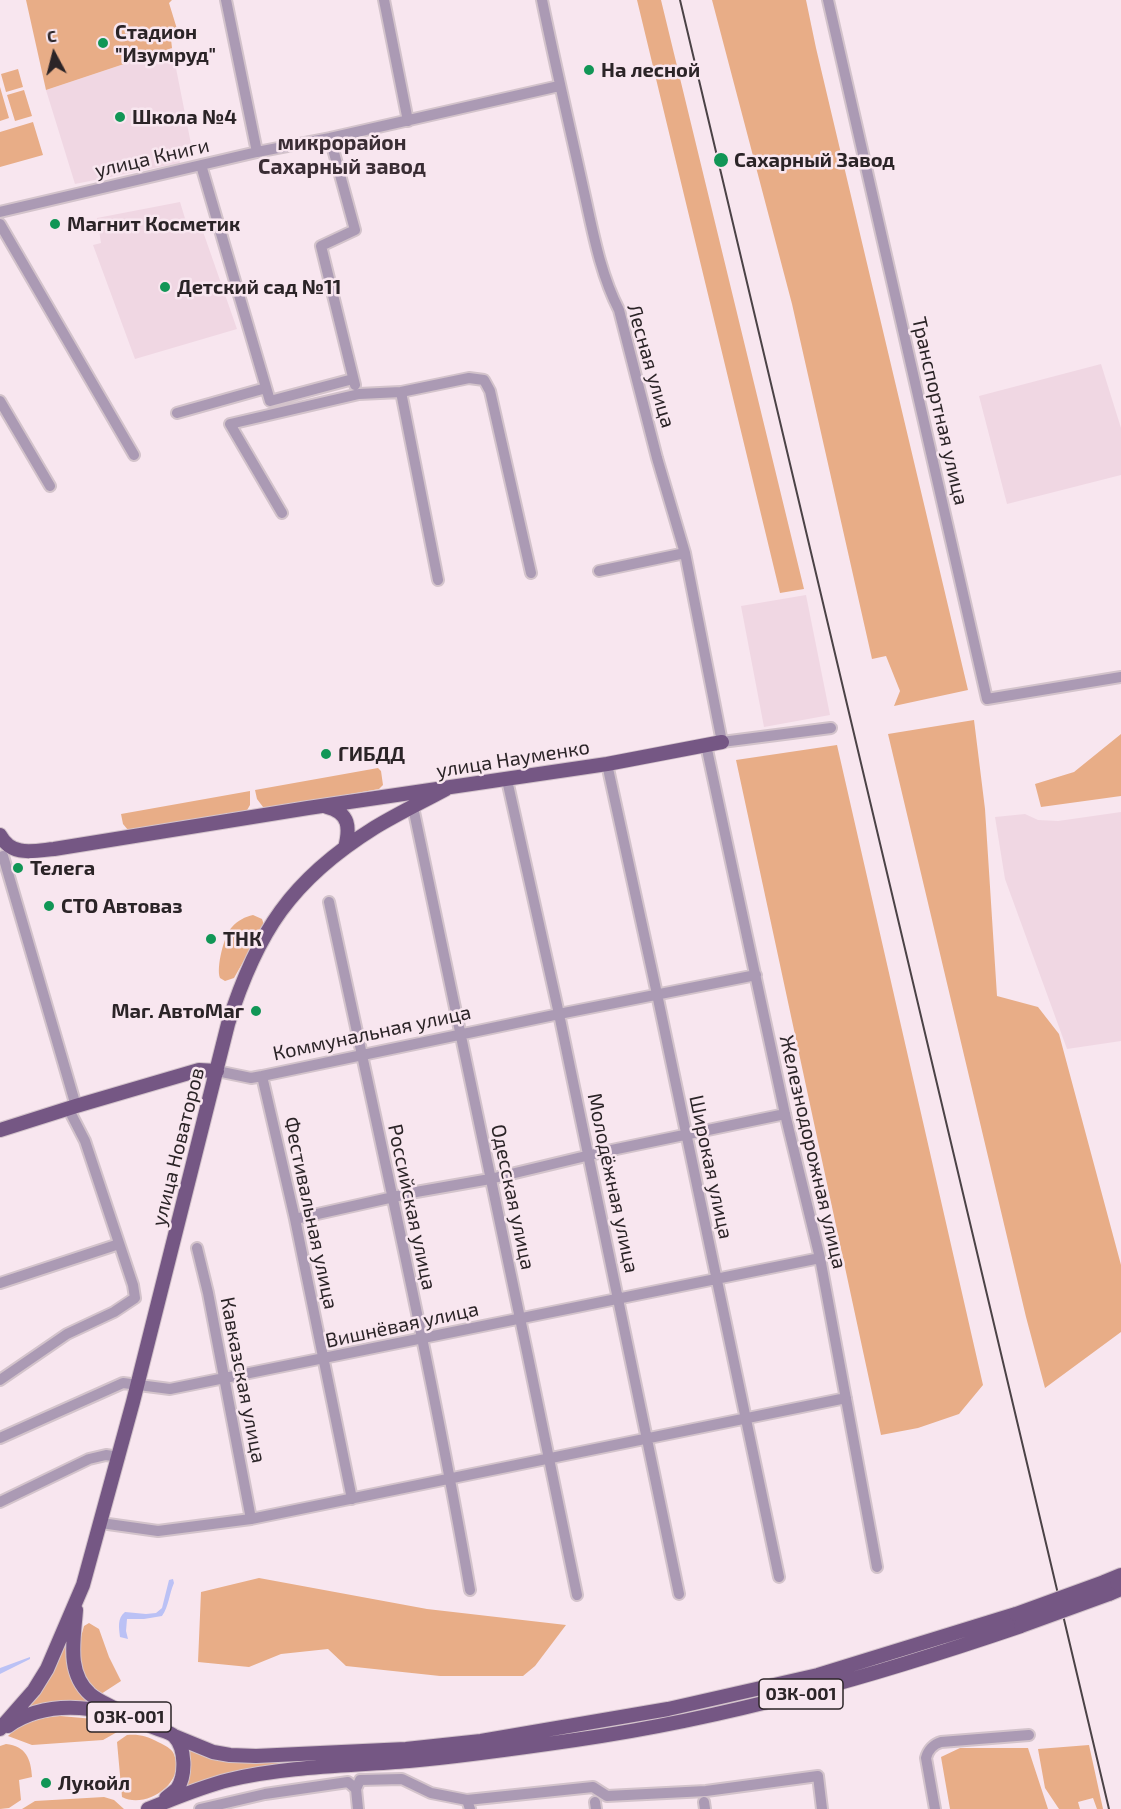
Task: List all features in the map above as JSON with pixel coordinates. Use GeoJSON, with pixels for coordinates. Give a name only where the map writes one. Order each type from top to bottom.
{"type":"FeatureCollection","features":[{"type":"Feature","properties":{"kind":"main road","name":"улица Науменко"},"geometry":{"type":"LineString","coordinates":[[345,812],[366,800],[607,764],[722,742]]}},
{"type":"Feature","properties":{"kind":"main road","name":"улица Новаторов"},"geometry":{"type":"LineString","coordinates":[[77,1600],[119,1457],[228,1024],[248,967],[267,930],[296,890],[317,869],[374,828],[446,789]]}},
{"type":"Feature","properties":{"kind":"main road"},"geometry":{"type":"LineString","coordinates":[[1,857],[325,806],[345,812],[360,828],[374,828],[378,821],[378,809],[366,800]]}},
{"type":"Feature","properties":{"kind":"main road"},"geometry":{"type":"LineString","coordinates":[[345,812],[349,833],[345,848]]}},
{"type":"Feature","properties":{"kind":"main road"},"geometry":{"type":"LineString","coordinates":[[2,838],[11,848],[23,852]]}},
{"type":"Feature","properties":{"kind":"main road","name":"Коммунальная улица"},"geometry":{"type":"LineString","coordinates":[[0,1129],[199,1070],[217,1071]]}},
{"type":"Feature","properties":{"kind":"main road","name":"03К-001"},"geometry":{"type":"LineString","coordinates":[[150,1808],[189,1792],[228,1780],[259,1774],[409,1761],[576,1740],[671,1724],[823,1689],[1112,1588],[1121,1575]]}},
{"type":"Feature","properties":{"kind":"main road"},"geometry":{"type":"LineString","coordinates":[[77,1600],[73,1660],[75,1671],[82,1685],[91,1695],[131,1717]]}},
{"type":"Feature","properties":{"kind":"main road"},"geometry":{"type":"LineString","coordinates":[[0,1730],[34,1690],[47,1669],[77,1600]]}},
{"type":"Feature","properties":{"kind":"main road","name":"03К-001"},"geometry":{"type":"LineString","coordinates":[[0,1730],[37,1711],[59,1708],[131,1717],[213,1752],[230,1755],[256,1756],[406,1749],[481,1741],[658,1711],[818,1675],[1018,1620]]}},
{"type":"Feature","properties":{"kind":"main road","name":"03К-001"},"geometry":{"type":"LineString","coordinates":[[150,1808],[176,1790],[180,1783],[183,1768],[182,1756],[174,1736]]}},
{"type":"Feature","properties":{"kind":"street"},"geometry":{"type":"LineString","coordinates":[[226,0],[257,152]]}},
{"type":"Feature","properties":{"kind":"street"},"geometry":{"type":"LineString","coordinates":[[384,0],[408,121]]}},
{"type":"Feature","properties":{"kind":"street","name":"Лесная улица"},"geometry":{"type":"LineString","coordinates":[[542,0],[559,86],[599,258],[608,289],[619,310],[657,458],[685,553],[722,742]]}},
{"type":"Feature","properties":{"kind":"street","name":"Транспортная улица"},"geometry":{"type":"LineString","coordinates":[[828,0],[987,699],[1121,677]]}},
{"type":"Feature","properties":{"kind":"street","name":"улица Книги"},"geometry":{"type":"LineString","coordinates":[[0,212],[257,152],[408,121],[559,86]]}},
{"type":"Feature","properties":{"kind":"street"},"geometry":{"type":"LineString","coordinates":[[330,138],[355,231],[321,246],[353,379],[359,394]]}},
{"type":"Feature","properties":{"kind":"street"},"geometry":{"type":"LineString","coordinates":[[201,165],[270,401],[353,379]]}},
{"type":"Feature","properties":{"kind":"street"},"geometry":{"type":"LineString","coordinates":[[0,224],[134,455]]}},
{"type":"Feature","properties":{"kind":"street"},"geometry":{"type":"LineString","coordinates":[[282,513],[230,424],[359,394],[402,392],[469,378],[484,380],[490,391],[531,573]]}},
{"type":"Feature","properties":{"kind":"street"},"geometry":{"type":"LineString","coordinates":[[177,413],[266,388]]}},
{"type":"Feature","properties":{"kind":"street"},"geometry":{"type":"LineString","coordinates":[[402,392],[438,580]]}},
{"type":"Feature","properties":{"kind":"street"},"geometry":{"type":"LineString","coordinates":[[0,401],[50,486]]}},
{"type":"Feature","properties":{"kind":"street"},"geometry":{"type":"LineString","coordinates":[[599,571],[685,553]]}},
{"type":"Feature","properties":{"kind":"street","name":"улица Науменко"},"geometry":{"type":"LineString","coordinates":[[722,742],[831,728]]}},
{"type":"Feature","properties":{"kind":"street","name":"Железнодорожная улица"},"geometry":{"type":"LineString","coordinates":[[706,745],[785,1114],[820,1258],[878,1567]]}},
{"type":"Feature","properties":{"kind":"street","name":"Широкая улица"},"geometry":{"type":"LineString","coordinates":[[607,764],[685,1135],[718,1279],[779,1577]]}},
{"type":"Feature","properties":{"kind":"street","name":"Молодёжная улица"},"geometry":{"type":"LineString","coordinates":[[507,780],[560,1014],[679,1594]]}},
{"type":"Feature","properties":{"kind":"street","name":"Одесская улица"},"geometry":{"type":"LineString","coordinates":[[413,807],[577,1595]]}},
{"type":"Feature","properties":{"kind":"street"},"geometry":{"type":"LineString","coordinates":[[0,1380],[67,1334],[114,1312],[135,1298],[133,1285],[72,1107],[1,857]]}},
{"type":"Feature","properties":{"kind":"street","name":"Российская улица"},"geometry":{"type":"LineString","coordinates":[[328,902],[393,1198],[470,1590]]}},
{"type":"Feature","properties":{"kind":"street","name":"Коммунальная улица"},"geometry":{"type":"LineString","coordinates":[[217,1071],[251,1077],[261,1076],[756,975]]}},
{"type":"Feature","properties":{"kind":"street","name":"Фестивальная улица"},"geometry":{"type":"LineString","coordinates":[[261,1076],[295,1218],[352,1499]]}},
{"type":"Feature","properties":{"kind":"street"},"geometry":{"type":"LineString","coordinates":[[295,1218],[490,1179],[589,1155],[785,1114]]}},
{"type":"Feature","properties":{"kind":"street"},"geometry":{"type":"LineString","coordinates":[[0,1283],[119,1244]]}},
{"type":"Feature","properties":{"kind":"street","name":"Кавказская улица"},"geometry":{"type":"LineString","coordinates":[[197,1248],[208,1293],[251,1519]]}},
{"type":"Feature","properties":{"kind":"street","name":"Вишнёвая улица"},"geometry":{"type":"LineString","coordinates":[[0,1438],[123,1383],[170,1389],[820,1258]]}},
{"type":"Feature","properties":{"kind":"street"},"geometry":{"type":"LineString","coordinates":[[101,1523],[158,1531],[251,1519],[846,1398]]}},
{"type":"Feature","properties":{"kind":"street"},"geometry":{"type":"LineString","coordinates":[[0,1502],[89,1459],[106,1455],[119,1457]]}},
{"type":"Feature","properties":{"kind":"street"},"geometry":{"type":"LineString","coordinates":[[935,1809],[926,1758],[935,1745],[941,1742],[1029,1735]]}},
{"type":"Feature","properties":{"kind":"street"},"geometry":{"type":"LineString","coordinates":[[358,1809],[356,1790],[360,1780],[402,1779],[432,1793],[468,1805],[593,1787],[607,1796],[706,1791],[819,1776],[822,1809]]}},
{"type":"Feature","properties":{"kind":"street"},"geometry":{"type":"LineString","coordinates":[[200,1809],[265,1794],[348,1782],[356,1790]]}},
{"type":"Feature","properties":{"kind":"shaded area","name":"Стадион \"Изумруд\""},"geometry":{"type":"Polygon","coordinates":[[[26,0],[172,0],[169,3],[177,29],[170,31],[172,48],[46,90],[26,0]]]}},
{"type":"Feature","properties":{"kind":"shaded area"},"geometry":{"type":"Polygon","coordinates":[[[637,0],[661,0],[804,589],[780,593],[637,0]]]}},
{"type":"Feature","properties":{"kind":"shaded area"},"geometry":{"type":"Polygon","coordinates":[[[712,0],[806,0],[968,690],[894,706],[900,691],[886,656],[872,659],[792,304],[712,0]]]}},
{"type":"Feature","properties":{"kind":"shaded area","name":"Школа №4"},"geometry":{"type":"Polygon","coordinates":[[[172,48],[191,144],[177,148],[180,163],[75,184],[46,90],[172,48]]]}},
{"type":"Feature","properties":{"kind":"shaded area"},"geometry":{"type":"Polygon","coordinates":[[[18,69],[23,87],[6,92],[1,74],[18,69]]]}},
{"type":"Feature","properties":{"kind":"shaded area"},"geometry":{"type":"Polygon","coordinates":[[[0,87],[9,118],[0,121],[0,87]]]}},
{"type":"Feature","properties":{"kind":"shaded area"},"geometry":{"type":"Polygon","coordinates":[[[24,90],[32,116],[15,121],[7,95],[24,90]]]}},
{"type":"Feature","properties":{"kind":"shaded area"},"geometry":{"type":"Polygon","coordinates":[[[33,122],[43,155],[0,167],[0,132],[33,122]]]}},
{"type":"Feature","properties":{"kind":"shaded area","name":"Детский сад №11"},"geometry":{"type":"Polygon","coordinates":[[[180,202],[187,225],[200,223],[237,329],[135,359],[93,245],[101,243],[97,218],[180,202]]]}},
{"type":"Feature","properties":{"kind":"shaded area"},"geometry":{"type":"Polygon","coordinates":[[[1101,364],[1121,428],[1121,475],[1007,504],[979,396],[1101,364]]]}},
{"type":"Feature","properties":{"kind":"shaded area"},"geometry":{"type":"Polygon","coordinates":[[[806,595],[830,715],[764,727],[741,606],[806,595]]]}},
{"type":"Feature","properties":{"kind":"shaded area"},"geometry":{"type":"Polygon","coordinates":[[[974,720],[985,809],[997,996],[1038,1007],[1059,1034],[1121,1265],[1121,1332],[1045,1388],[1026,1317],[888,734],[974,720]]]}},
{"type":"Feature","properties":{"kind":"shaded area"},"geometry":{"type":"Polygon","coordinates":[[[1121,734],[1121,796],[1041,807],[1035,784],[1074,772],[1121,734]]]}},
{"type":"Feature","properties":{"kind":"shaded area"},"geometry":{"type":"Polygon","coordinates":[[[837,745],[983,1385],[959,1414],[918,1428],[881,1435],[736,760],[837,745]]]}},
{"type":"Feature","properties":{"kind":"shaded area"},"geometry":{"type":"Polygon","coordinates":[[[378,768],[381,771],[383,785],[379,789],[271,808],[263,807],[257,799],[255,790],[378,768]]]}},
{"type":"Feature","properties":{"kind":"shaded area"},"geometry":{"type":"Polygon","coordinates":[[[250,791],[250,805],[246,812],[128,830],[123,824],[121,814],[250,791]]]}},
{"type":"Feature","properties":{"kind":"shaded area"},"geometry":{"type":"Polygon","coordinates":[[[1121,812],[1121,1041],[1067,1049],[1005,879],[995,817],[1025,814],[1038,820],[1058,821],[1121,812]]]}},
{"type":"Feature","properties":{"kind":"shaded area"},"geometry":{"type":"Polygon","coordinates":[[[253,915],[262,919],[264,925],[234,978],[225,981],[220,978],[219,967],[226,937],[237,922],[253,915]]]}},
{"type":"Feature","properties":{"kind":"shaded area"},"geometry":{"type":"Polygon","coordinates":[[[259,1578],[427,1609],[566,1625],[535,1666],[523,1676],[440,1676],[346,1666],[328,1649],[281,1654],[249,1667],[198,1662],[201,1592],[259,1578]]]}},
{"type":"Feature","properties":{"kind":"shaded area"},"geometry":{"type":"Polygon","coordinates":[[[89,1623],[99,1629],[121,1681],[101,1694],[88,1685],[76,1655],[84,1626],[89,1623]]]}},
{"type":"Feature","properties":{"kind":"shaded area"},"geometry":{"type":"Polygon","coordinates":[[[992,1628],[993,1631],[880,1668],[687,1715],[585,1733],[182,1789],[185,1749],[212,1758],[311,1760],[784,1689],[882,1663],[992,1628]]]}},
{"type":"Feature","properties":{"kind":"shaded area"},"geometry":{"type":"Polygon","coordinates":[[[69,1633],[67,1664],[69,1673],[77,1688],[92,1704],[42,1704],[27,1708],[46,1682],[69,1633]]]}},
{"type":"Feature","properties":{"kind":"shaded area"},"geometry":{"type":"Polygon","coordinates":[[[60,1716],[105,1720],[124,1724],[126,1727],[103,1740],[32,1745],[8,1736],[31,1721],[60,1716]]]}},
{"type":"Feature","properties":{"kind":"shaded area"},"geometry":{"type":"Polygon","coordinates":[[[127,1735],[150,1738],[167,1747],[176,1761],[173,1779],[167,1787],[159,1793],[140,1800],[122,1797],[117,1742],[127,1735]]]}},
{"type":"Feature","properties":{"kind":"shaded area"},"geometry":{"type":"Polygon","coordinates":[[[6,1744],[18,1747],[26,1754],[32,1777],[19,1780],[21,1800],[9,1808],[0,1809],[0,1746],[6,1744]]]}},
{"type":"Feature","properties":{"kind":"shaded area"},"geometry":{"type":"Polygon","coordinates":[[[1089,1745],[1103,1809],[1097,1809],[1093,1798],[1078,1802],[1080,1809],[1059,1809],[1045,1788],[1038,1749],[1089,1745]]]}},
{"type":"Feature","properties":{"kind":"shaded area"},"geometry":{"type":"Polygon","coordinates":[[[960,1748],[1028,1748],[1048,1809],[950,1809],[941,1757],[960,1748]]]}},
{"type":"Feature","properties":{"kind":"shaded area"},"geometry":{"type":"Polygon","coordinates":[[[104,1797],[114,1800],[124,1809],[22,1809],[35,1801],[104,1797]]]}},
{"type":"Feature","properties":{"kind":"water"},"geometry":{"type":"Polygon","coordinates":[[[173,1579],[174,1583],[162,1616],[127,1619],[128,1639],[120,1637],[119,1623],[122,1614],[125,1612],[156,1613],[162,1608],[169,1580],[173,1579]]]}},
{"type":"Feature","properties":{"kind":"water"},"geometry":{"type":"Polygon","coordinates":[[[30,1657],[30,1659],[0,1674],[0,1668],[30,1657]]]}},
{"type":"Feature","properties":{"kind":"railway"},"geometry":{"type":"LineString","coordinates":[[680,0],[1109,1809]]}},
{"type":"Feature","properties":{"kind":"place","name":"Стадион \"Изумруд\""},"geometry":{"type":"Point","coordinates":[103,43]}},
{"type":"Feature","properties":{"kind":"place","name":"На лесной"},"geometry":{"type":"Point","coordinates":[589,70]}},
{"type":"Feature","properties":{"kind":"place","name":"Школа №4"},"geometry":{"type":"Point","coordinates":[120,117]}},
{"type":"Feature","properties":{"kind":"place","name":"Сахарный Завод"},"geometry":{"type":"Point","coordinates":[721,160]}},
{"type":"Feature","properties":{"kind":"place","name":"Магнит Косметик"},"geometry":{"type":"Point","coordinates":[55,224]}},
{"type":"Feature","properties":{"kind":"place","name":"Детский сад №11"},"geometry":{"type":"Point","coordinates":[165,287]}},
{"type":"Feature","properties":{"kind":"place","name":"ГИБДД"},"geometry":{"type":"Point","coordinates":[326,754]}},
{"type":"Feature","properties":{"kind":"place","name":"Телега"},"geometry":{"type":"Point","coordinates":[18,868]}},
{"type":"Feature","properties":{"kind":"place","name":"СТО Автоваз"},"geometry":{"type":"Point","coordinates":[49,906]}},
{"type":"Feature","properties":{"kind":"place","name":"ТНК"},"geometry":{"type":"Point","coordinates":[211,939]}},
{"type":"Feature","properties":{"kind":"place","name":"Маг. АвтоМаг"},"geometry":{"type":"Point","coordinates":[256,1011]}},
{"type":"Feature","properties":{"kind":"place","name":"Лукойл"},"geometry":{"type":"Point","coordinates":[46,1783]}},
{"type":"Feature","properties":{"kind":"district","name":"микрорайон Сахарный завод"},"geometry":{"type":"Point","coordinates":[342,155]}}]}
